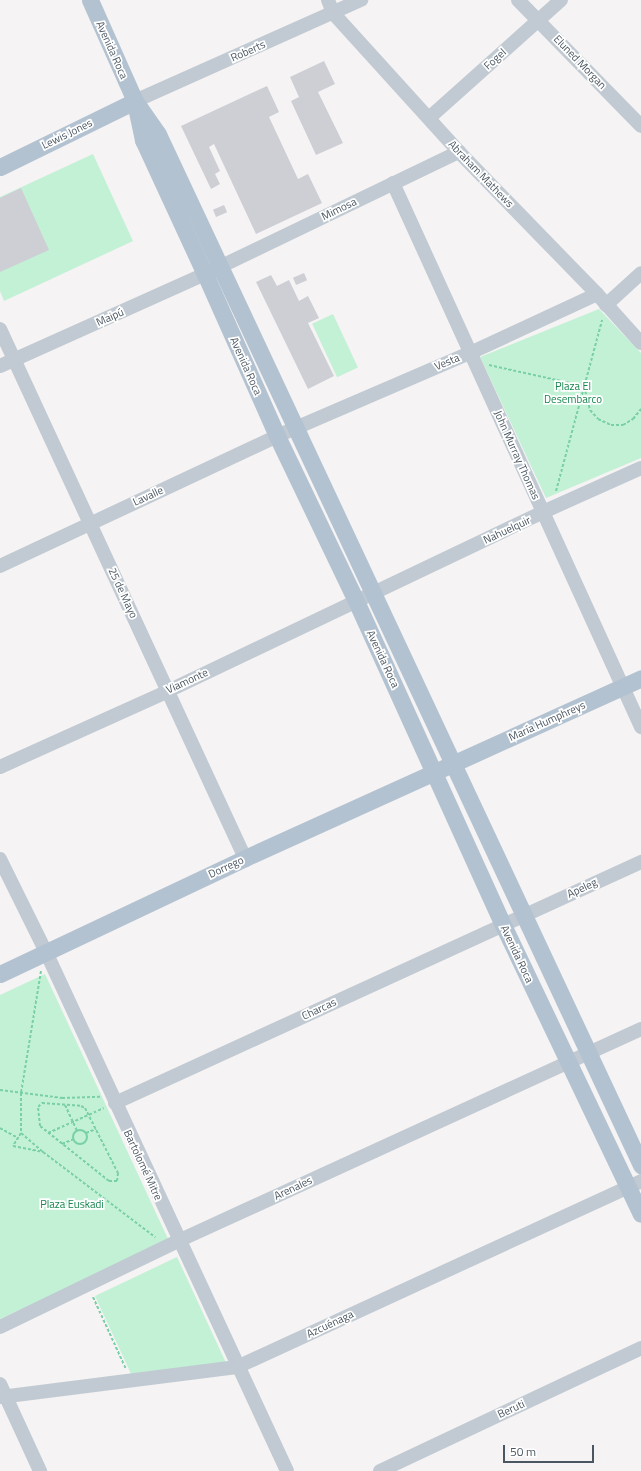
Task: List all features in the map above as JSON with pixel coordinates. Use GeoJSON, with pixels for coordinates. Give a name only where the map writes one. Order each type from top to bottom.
{"type":"FeatureCollection","features":[{"type":"Feature","properties":{"kind":"main road","name":"Avenida Roca"},"geometry":{"type":"LineString","coordinates":[[90,0],[135,101],[143,140],[296,428],[641,1165]]}},
{"type":"Feature","properties":{"kind":"main road","name":"Lewis Jones"},"geometry":{"type":"LineString","coordinates":[[0,167],[135,101]]}},
{"type":"Feature","properties":{"kind":"main road","name":"Avenida Roca"},"geometry":{"type":"LineString","coordinates":[[213,270],[277,436],[356,601],[503,925],[569,1062],[634,1184],[641,1214]]}},
{"type":"Feature","properties":{"kind":"main road","name":"María Humphreys"},"geometry":{"type":"LineString","coordinates":[[453,764],[641,678]]}},
{"type":"Feature","properties":{"kind":"main road","name":"Dorrego"},"geometry":{"type":"LineString","coordinates":[[0,974],[245,858],[453,764]]}},
{"type":"Feature","properties":{"kind":"street","name":"Abraham Mathews"},"geometry":{"type":"LineString","coordinates":[[328,0],[333,13],[459,152],[641,343]]}},
{"type":"Feature","properties":{"kind":"street","name":"Roberts"},"geometry":{"type":"LineString","coordinates":[[135,101],[361,0]]}},
{"type":"Feature","properties":{"kind":"street","name":"Eluned Morgan"},"geometry":{"type":"LineString","coordinates":[[518,0],[641,126]]}},
{"type":"Feature","properties":{"kind":"street","name":"Fogel"},"geometry":{"type":"LineString","coordinates":[[429,118],[561,0]]}},
{"type":"Feature","properties":{"kind":"street","name":"Mimosa"},"geometry":{"type":"LineString","coordinates":[[213,270],[459,152]]}},
{"type":"Feature","properties":{"kind":"street","name":"John Murray Thomas"},"geometry":{"type":"LineString","coordinates":[[394,183],[472,357],[547,510],[641,727]]}},
{"type":"Feature","properties":{"kind":"street","name":"Maipú"},"geometry":{"type":"LineString","coordinates":[[0,366],[213,270]]}},
{"type":"Feature","properties":{"kind":"street","name":"Vesta"},"geometry":{"type":"LineString","coordinates":[[296,428],[472,357],[601,300],[641,273]]}},
{"type":"Feature","properties":{"kind":"street","name":"25 de Mayo"},"geometry":{"type":"LineString","coordinates":[[0,329],[245,858]]}},
{"type":"Feature","properties":{"kind":"street","name":"Lavalle"},"geometry":{"type":"LineString","coordinates":[[0,566],[296,428]]}},
{"type":"Feature","properties":{"kind":"street","name":"Nahuelquir"},"geometry":{"type":"LineString","coordinates":[[373,593],[547,510],[641,468]]}},
{"type":"Feature","properties":{"kind":"street","name":"Viamonte"},"geometry":{"type":"LineString","coordinates":[[0,767],[168,691],[373,593]]}},
{"type":"Feature","properties":{"kind":"street","name":"Bartolomé Mitre"},"geometry":{"type":"LineString","coordinates":[[0,859],[46,952],[113,1100],[173,1244],[237,1367],[287,1471]]}},
{"type":"Feature","properties":{"kind":"street","name":"Apeleg"},"geometry":{"type":"LineString","coordinates":[[524,915],[641,862]]}},
{"type":"Feature","properties":{"kind":"street","name":"Charcas"},"geometry":{"type":"LineString","coordinates":[[113,1100],[524,915]]}},
{"type":"Feature","properties":{"kind":"street","name":"Arenales"},"geometry":{"type":"LineString","coordinates":[[0,1327],[173,1244],[641,1029]]}},
{"type":"Feature","properties":{"kind":"street","name":"Azcuénaga"},"geometry":{"type":"LineString","coordinates":[[2,1393],[131,1381],[237,1367],[634,1184]]}},
{"type":"Feature","properties":{"kind":"street","name":"Beruti"},"geometry":{"type":"LineString","coordinates":[[380,1471],[641,1348]]}},
{"type":"Feature","properties":{"kind":"street"},"geometry":{"type":"LineString","coordinates":[[2,1393],[40,1471]]}},
{"type":"Feature","properties":{"kind":"path"},"geometry":{"type":"LineString","coordinates":[[547,510],[584,386],[601,300]]}},
{"type":"Feature","properties":{"kind":"path"},"geometry":{"type":"LineString","coordinates":[[472,357],[584,386]]}},
{"type":"Feature","properties":{"kind":"path"},"geometry":{"type":"LineString","coordinates":[[584,386],[590,410],[598,419],[611,425],[622,425],[632,419],[641,409]]}},
{"type":"Feature","properties":{"kind":"path"},"geometry":{"type":"LineString","coordinates":[[43,1152],[13,1146],[21,1133],[22,1093],[38,983],[46,952]]}},
{"type":"Feature","properties":{"kind":"path"},"geometry":{"type":"LineString","coordinates":[[0,1090],[62,1098],[113,1100]]}},
{"type":"Feature","properties":{"kind":"path"},"geometry":{"type":"LineString","coordinates":[[48,1133],[88,1115],[113,1100]]}},
{"type":"Feature","properties":{"kind":"path"},"geometry":{"type":"LineString","coordinates":[[39,1104],[82,1106],[88,1115],[118,1173],[118,1181],[109,1181],[40,1126],[39,1104]]}},
{"type":"Feature","properties":{"kind":"path"},"geometry":{"type":"LineString","coordinates":[[65,1105],[77,1131]]}},
{"type":"Feature","properties":{"kind":"path"},"geometry":{"type":"LineString","coordinates":[[0,1128],[18,1138]]}},
{"type":"Feature","properties":{"kind":"path"},"geometry":{"type":"LineString","coordinates":[[86,1133],[96,1129]]}},
{"type":"Feature","properties":{"kind":"path"},"geometry":{"type":"LineString","coordinates":[[82,1130],[86,1133],[86,1139],[83,1142],[77,1143],[73,1135],[77,1131],[82,1130]]}},
{"type":"Feature","properties":{"kind":"path"},"geometry":{"type":"LineString","coordinates":[[21,1133],[43,1152],[173,1244]]}},
{"type":"Feature","properties":{"kind":"path"},"geometry":{"type":"LineString","coordinates":[[62,1144],[74,1139]]}},
{"type":"Feature","properties":{"kind":"path"},"geometry":{"type":"LineString","coordinates":[[87,1285],[131,1381]]}},
{"type":"Feature","properties":{"kind":"green space"},"geometry":{"type":"Polygon","coordinates":[[[93,154],[133,241],[4,301],[0,291],[0,197],[93,154]]]}},
{"type":"Feature","properties":{"kind":"green space","name":"Plaza El Desembarco"},"geometry":{"type":"Polygon","coordinates":[[[599,309],[641,353],[641,458],[546,498],[480,357],[599,309]]]}},
{"type":"Feature","properties":{"kind":"green space"},"geometry":{"type":"Polygon","coordinates":[[[333,314],[358,367],[337,377],[312,324],[333,314]]]}},
{"type":"Feature","properties":{"kind":"green space","name":"Plaza Euskadi"},"geometry":{"type":"Polygon","coordinates":[[[45,974],[169,1241],[0,1319],[0,995],[45,974]]]}},
{"type":"Feature","properties":{"kind":"green space"},"geometry":{"type":"Polygon","coordinates":[[[177,1257],[227,1365],[132,1376],[95,1296],[177,1257]]]}},
{"type":"Feature","properties":{"kind":"building"},"geometry":{"type":"Polygon","coordinates":[[[324,61],[335,84],[318,92],[343,143],[316,155],[291,101],[299,97],[290,77],[324,61]]]}},
{"type":"Feature","properties":{"kind":"building"},"geometry":{"type":"Polygon","coordinates":[[[267,86],[279,112],[269,117],[298,179],[308,174],[322,203],[256,234],[214,144],[209,147],[220,171],[215,174],[220,184],[211,189],[181,126],[267,86]]]}},
{"type":"Feature","properties":{"kind":"building"},"geometry":{"type":"Polygon","coordinates":[[[21,188],[49,250],[0,272],[0,198],[21,188]]]}},
{"type":"Feature","properties":{"kind":"building"},"geometry":{"type":"Polygon","coordinates":[[[224,205],[227,212],[216,217],[213,210],[224,205]]]}},
{"type":"Feature","properties":{"kind":"building"},"geometry":{"type":"Polygon","coordinates":[[[304,273],[307,280],[296,285],[293,278],[304,273]]]}},
{"type":"Feature","properties":{"kind":"building"},"geometry":{"type":"Polygon","coordinates":[[[271,275],[277,286],[289,280],[299,301],[308,296],[319,318],[308,323],[334,376],[308,389],[256,282],[271,275]]]}}]}
